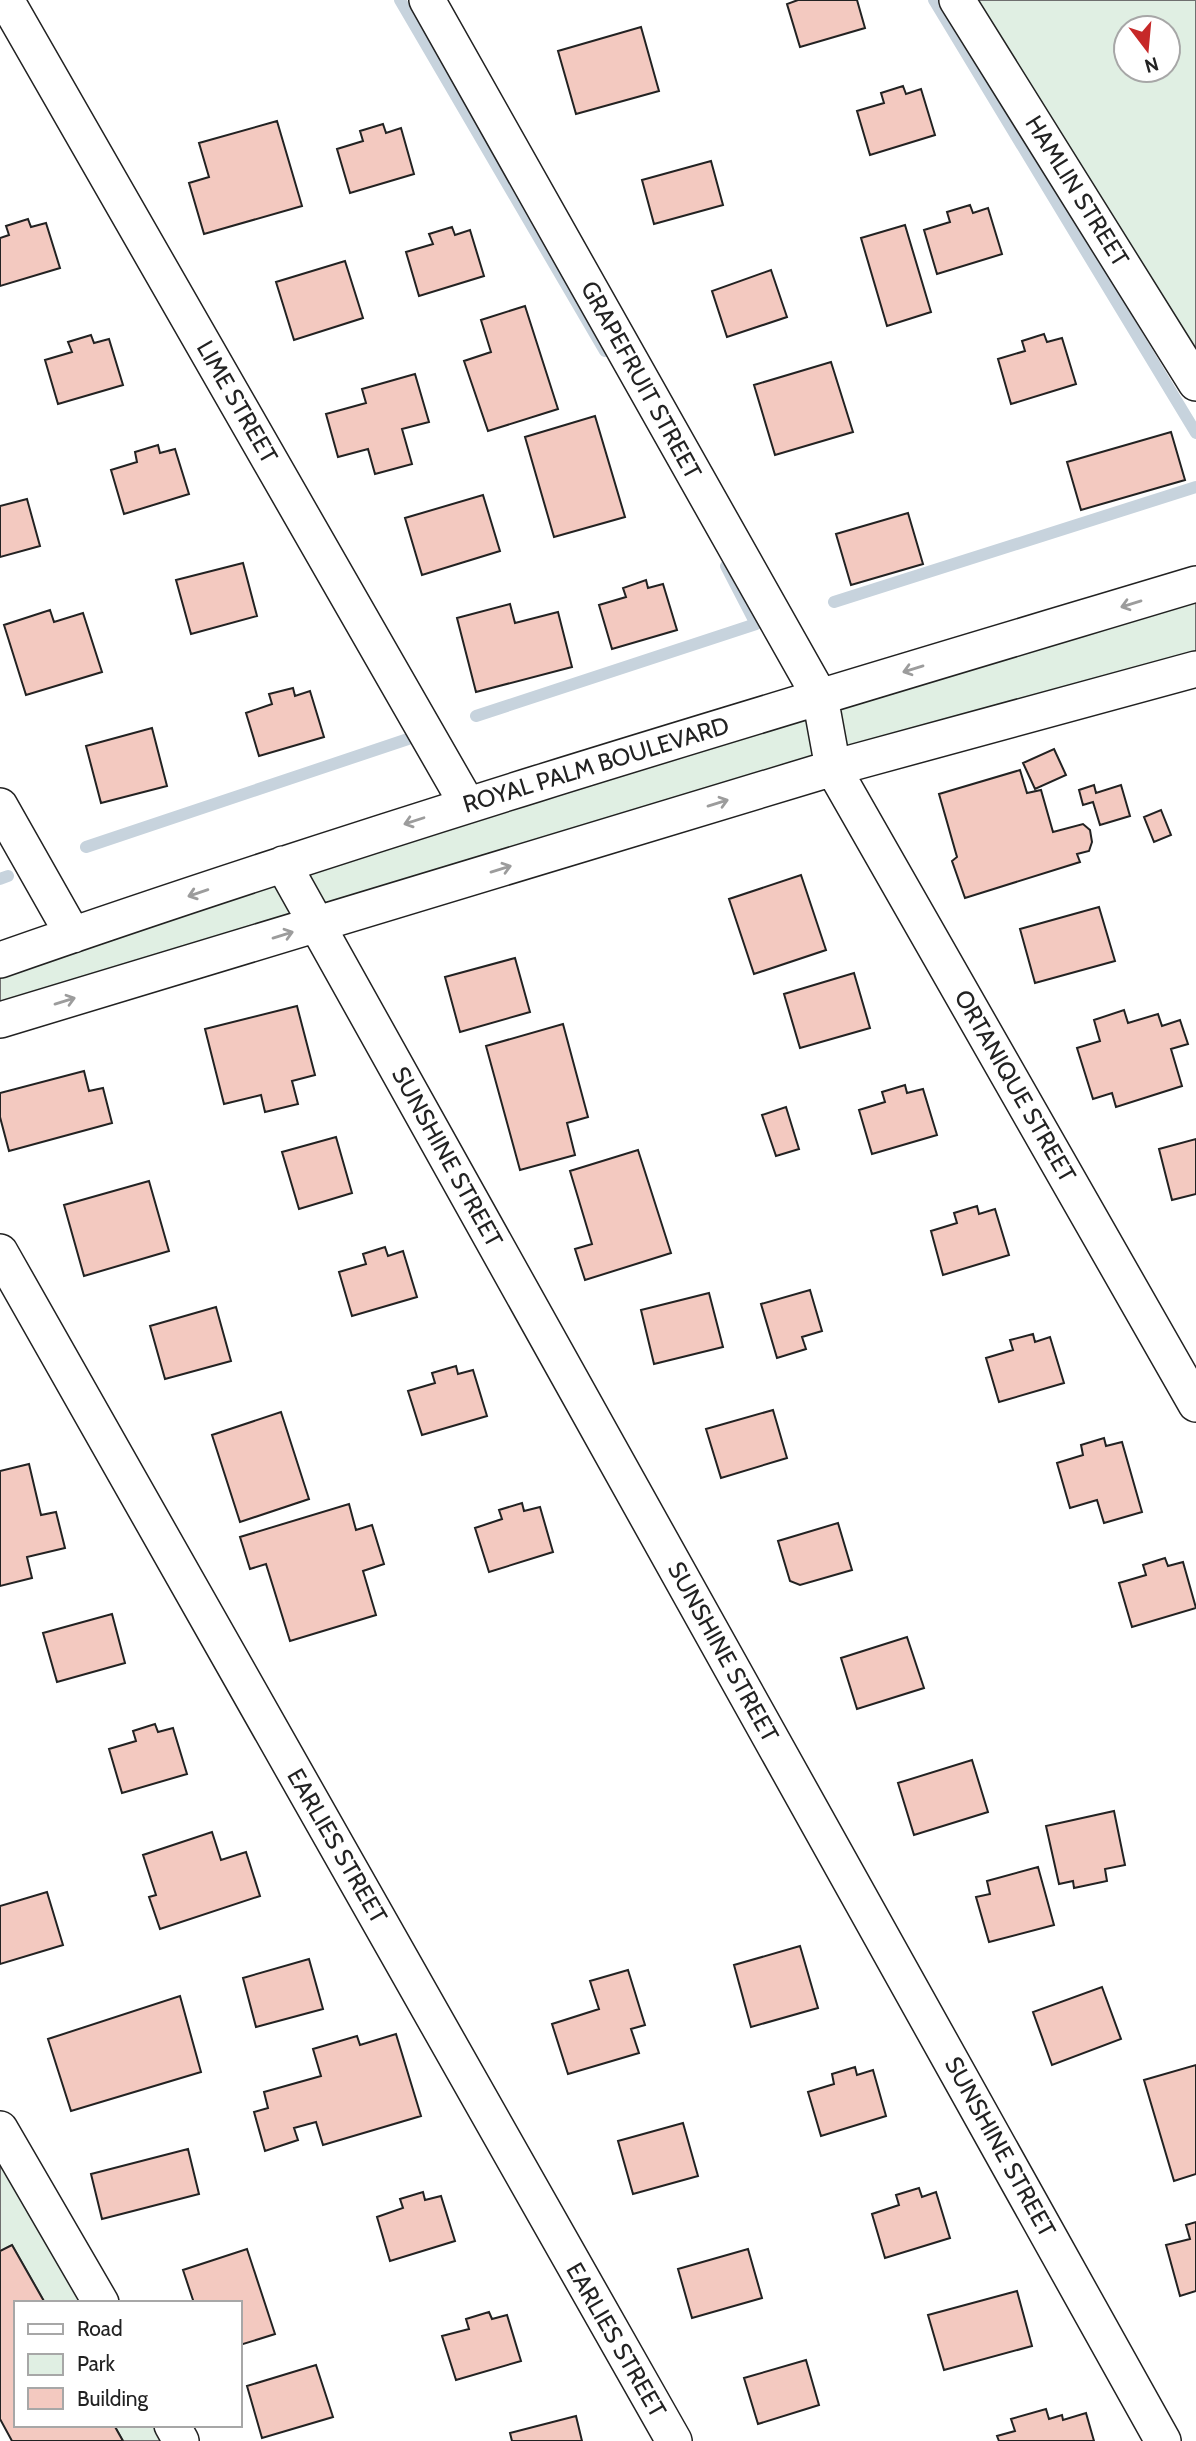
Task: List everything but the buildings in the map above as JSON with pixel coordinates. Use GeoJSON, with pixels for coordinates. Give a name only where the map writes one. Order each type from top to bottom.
{"type":"FeatureCollection","features":[{"type":"Feature","properties":{"kind":"street","name":"LIME STREET"},"geometry":{"type":"LineString","coordinates":[[6,0],[467,804]]}},
{"type":"Feature","properties":{"kind":"street","name":"GRAPEFRUIT STREET"},"geometry":{"type":"LineString","coordinates":[[427,0],[820,697],[834,768]]}},
{"type":"Feature","properties":{"kind":"street","name":"HAMLIN STREET"},"geometry":{"type":"LineString","coordinates":[[957,0],[1196,383]]}},
{"type":"Feature","properties":{"kind":"street","name":"ROYAL PALM BOULEVARD"},"geometry":{"type":"LineString","coordinates":[[0,960],[467,804],[1196,584]]}},
{"type":"Feature","properties":{"kind":"street"},"geometry":{"type":"LineString","coordinates":[[0,1020],[834,768],[1196,670]]}},
{"type":"Feature","properties":{"kind":"street","name":"ORTANIQUE STREET"},"geometry":{"type":"LineString","coordinates":[[834,768],[1196,1404]]}},
{"type":"Feature","properties":{"kind":"street"},"geometry":{"type":"LineString","coordinates":[[0,806],[74,935]]}},
{"type":"Feature","properties":{"kind":"street","name":"SUNSHINE STREET"},"geometry":{"type":"LineString","coordinates":[[283,864],[1163,2441]]}},
{"type":"Feature","properties":{"kind":"street","name":"EARLIES STREET"},"geometry":{"type":"LineString","coordinates":[[0,1252],[674,2441]]}},
{"type":"Feature","properties":{"kind":"street"},"geometry":{"type":"LineString","coordinates":[[0,2129],[100,2301]]}},
{"type":"Feature","properties":{"kind":"green space"},"geometry":{"type":"Polygon","coordinates":[[[957,0],[1196,0],[1196,383],[957,0]]]}},
{"type":"Feature","properties":{"kind":"green space"},"geometry":{"type":"Polygon","coordinates":[[[1196,584],[1196,669],[0,1020],[0,954],[1196,584]]]}},
{"type":"Feature","properties":{"kind":"green space"},"geometry":{"type":"Polygon","coordinates":[[[0,2129],[100,2301],[44,2301],[12,2245],[0,2251],[0,2129]]]}},
{"type":"Feature","properties":{"kind":"green space"},"geometry":{"type":"Polygon","coordinates":[[[115,2427],[173,2427],[181,2441],[123,2441],[115,2427]]]}},
{"type":"Feature","properties":{"kind":"waterway"},"geometry":{"type":"LineString","coordinates":[[400,0],[605,351]]}},
{"type":"Feature","properties":{"kind":"waterway"},"geometry":{"type":"LineString","coordinates":[[934,0],[1196,433]]}},
{"type":"Feature","properties":{"kind":"waterway"},"geometry":{"type":"LineString","coordinates":[[834,602],[1196,487]]}},
{"type":"Feature","properties":{"kind":"waterway"},"geometry":{"type":"LineString","coordinates":[[476,716],[756,624],[726,566]]}},
{"type":"Feature","properties":{"kind":"waterway"},"geometry":{"type":"LineString","coordinates":[[86,847],[408,739]]}},
{"type":"Feature","properties":{"kind":"waterway"},"geometry":{"type":"LineString","coordinates":[[0,879],[8,876]]}}]}
